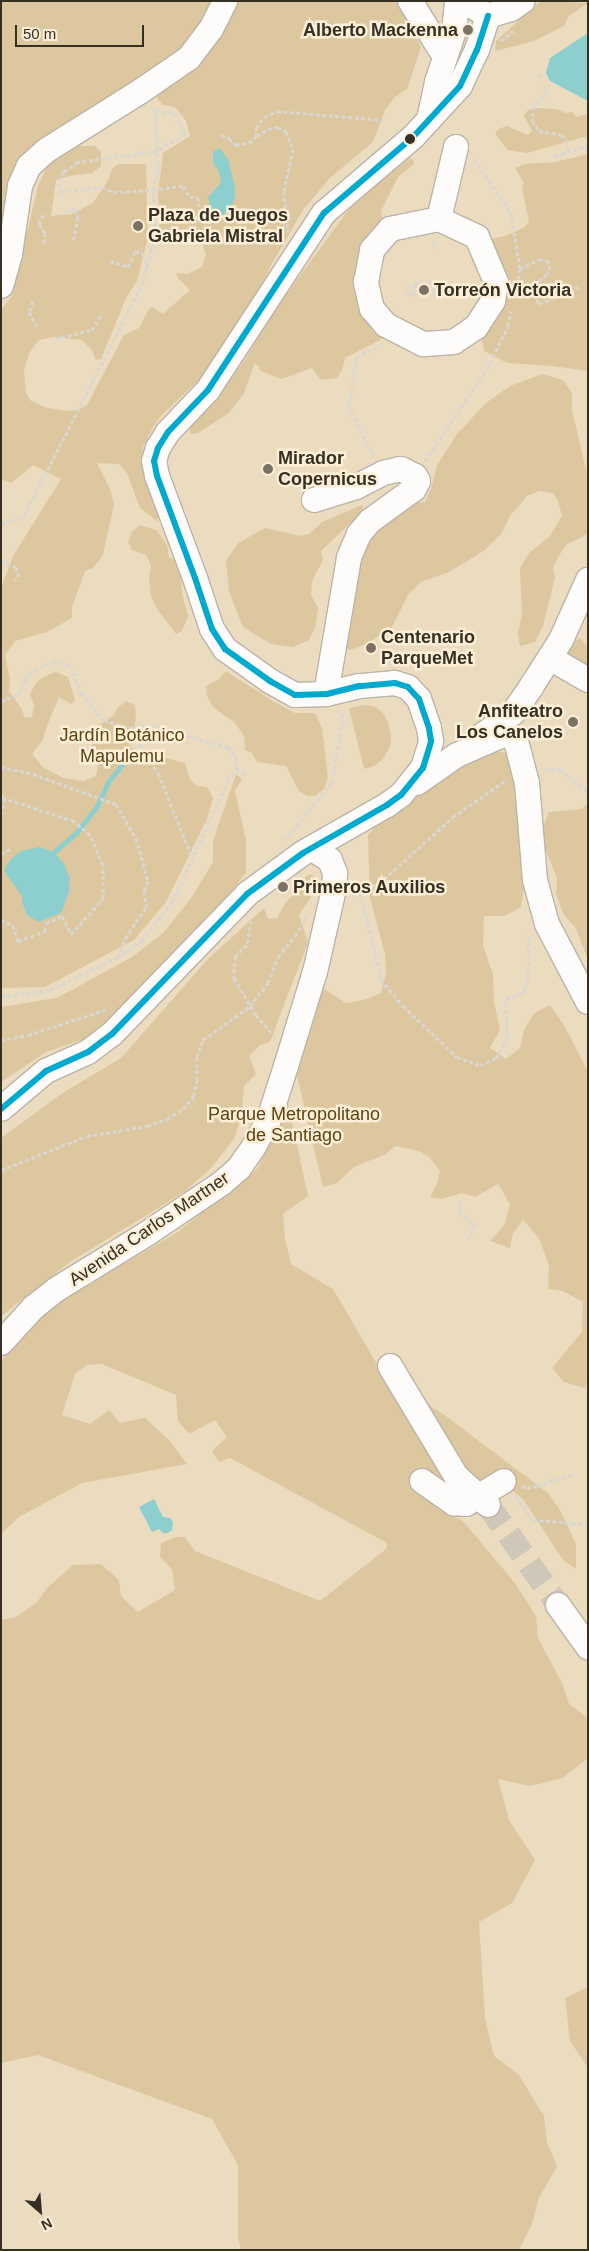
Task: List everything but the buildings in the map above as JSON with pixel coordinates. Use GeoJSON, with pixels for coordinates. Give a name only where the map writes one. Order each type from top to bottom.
{"type":"FeatureCollection","features":[{"type":"Feature","properties":{"kind":"street"},"geometry":{"type":"LineString","coordinates":[[1,286],[10,254],[20,186],[29,166],[46,150],[141,91],[189,58],[211,29],[225,1]]}},
{"type":"Feature","properties":{"kind":"street"},"geometry":{"type":"LineString","coordinates":[[410,1],[445,56]]}},
{"type":"Feature","properties":{"kind":"street"},"geometry":{"type":"LineString","coordinates":[[428,122],[445,56],[454,31],[457,1]]}},
{"type":"Feature","properties":{"kind":"street"},"geometry":{"type":"LineString","coordinates":[[464,1],[488,16],[511,9],[523,1]]}},
{"type":"Feature","properties":{"kind":"street"},"geometry":{"type":"LineString","coordinates":[[394,800],[423,768],[431,741],[430,728],[419,700],[408,687],[395,683],[359,686],[330,699],[295,695],[270,682],[225,649],[212,630],[157,476],[154,461],[158,448],[168,432],[214,382],[316,224],[333,203],[375,170],[428,122],[460,86],[477,50],[488,16]]}},
{"type":"Feature","properties":{"kind":"street"},"geometry":{"type":"LineString","coordinates":[[439,219],[456,147]]}},
{"type":"Feature","properties":{"kind":"street"},"geometry":{"type":"LineString","coordinates":[[439,219],[476,237],[496,282],[492,301],[476,327],[454,342],[423,344],[386,325],[372,309],[366,282],[372,250],[390,228],[439,219]]}},
{"type":"Feature","properties":{"kind":"street"},"geometry":{"type":"LineString","coordinates":[[314,500],[356,487],[383,473],[401,469],[415,476],[418,481],[414,489],[370,521],[358,534],[349,558],[330,699]]}},
{"type":"Feature","properties":{"kind":"street"},"geometry":{"type":"LineString","coordinates":[[1,1109],[46,1071],[88,1052],[112,1034],[247,894],[311,848],[394,800],[513,713],[550,658],[572,618],[588,580]]}},
{"type":"Feature","properties":{"kind":"street"},"geometry":{"type":"LineString","coordinates":[[550,658],[588,680]]}},
{"type":"Feature","properties":{"kind":"street"},"geometry":{"type":"LineString","coordinates":[[457,755],[503,735],[510,736],[516,741],[527,783],[535,880],[548,924],[588,1002]]}},
{"type":"Feature","properties":{"kind":"street","name":"Avenida Carlos Martner"},"geometry":{"type":"LineString","coordinates":[[1,1344],[34,1307],[57,1290],[148,1233],[222,1183],[239,1168],[269,1119],[315,972],[334,889],[335,873],[330,860],[311,848]]}},
{"type":"Feature","properties":{"kind":"street"},"geometry":{"type":"LineString","coordinates":[[390,1366],[456,1476],[483,1501]]}},
{"type":"Feature","properties":{"kind":"street"},"geometry":{"type":"LineString","coordinates":[[422,1480],[454,1503],[466,1504],[483,1501],[504,1481]]}},
{"type":"Feature","properties":{"kind":"street"},"geometry":{"type":"LineString","coordinates":[[558,1604],[588,1646]]}},
{"type":"Feature","properties":{"kind":"path"},"geometry":{"type":"LineString","coordinates":[[539,74],[540,80]]}},
{"type":"Feature","properties":{"kind":"path"},"geometry":{"type":"LineString","coordinates":[[543,86],[547,92],[534,106],[532,121],[539,131],[561,135],[567,140],[568,152]]}},
{"type":"Feature","properties":{"kind":"path"},"geometry":{"type":"LineString","coordinates":[[1,524],[24,516],[148,269],[156,235],[153,190],[158,170],[156,111],[141,91]]}},
{"type":"Feature","properties":{"kind":"path"},"geometry":{"type":"LineString","coordinates":[[156,111],[174,113],[185,134],[157,151],[78,162],[64,171],[60,183],[61,192],[102,186],[112,192],[183,186],[190,197],[198,197],[199,206]]}},
{"type":"Feature","properties":{"kind":"path"},"geometry":{"type":"LineString","coordinates":[[256,137],[256,128],[264,117],[277,112],[384,120]]}},
{"type":"Feature","properties":{"kind":"path"},"geometry":{"type":"LineString","coordinates":[[221,135],[229,138],[236,145],[243,145],[249,143],[268,129],[278,127],[286,131],[293,149],[284,191],[291,262]]}},
{"type":"Feature","properties":{"kind":"path"},"geometry":{"type":"LineString","coordinates":[[555,156],[588,146]]}},
{"type":"Feature","properties":{"kind":"path"},"geometry":{"type":"LineString","coordinates":[[65,212],[75,209],[78,217],[73,242]]}},
{"type":"Feature","properties":{"kind":"path"},"geometry":{"type":"LineString","coordinates":[[44,243],[45,233],[39,224],[41,217],[47,215]]}},
{"type":"Feature","properties":{"kind":"path"},"geometry":{"type":"LineString","coordinates":[[110,261],[128,267],[135,251],[142,253],[148,269]]}},
{"type":"Feature","properties":{"kind":"path"},"geometry":{"type":"LineString","coordinates":[[520,268],[539,259],[547,260],[550,265],[548,274],[531,288],[539,304],[578,287]]}},
{"type":"Feature","properties":{"kind":"path"},"geometry":{"type":"LineString","coordinates":[[408,283],[408,295],[414,295],[414,284],[423,280]]}},
{"type":"Feature","properties":{"kind":"path"},"geometry":{"type":"LineString","coordinates":[[429,281],[435,286],[434,296],[440,296],[441,285]]}},
{"type":"Feature","properties":{"kind":"path"},"geometry":{"type":"LineString","coordinates":[[33,300],[30,312],[37,326]]}},
{"type":"Feature","properties":{"kind":"path"},"geometry":{"type":"LineString","coordinates":[[55,340],[92,330],[102,313]]}},
{"type":"Feature","properties":{"kind":"path"},"geometry":{"type":"LineString","coordinates":[[383,473],[348,408],[352,374],[356,357],[404,335]]}},
{"type":"Feature","properties":{"kind":"path"},"geometry":{"type":"LineString","coordinates":[[1,562],[16,567],[19,573],[15,580]]}},
{"type":"Feature","properties":{"kind":"path"},"geometry":{"type":"LineString","coordinates":[[1,701],[18,695],[25,680],[34,670],[53,661],[71,666],[81,693],[104,720],[129,728],[149,725],[208,740],[227,747],[236,756],[236,768],[228,781],[172,902],[142,941],[118,957],[50,990],[1,996]]}},
{"type":"Feature","properties":{"kind":"path"},"geometry":{"type":"LineString","coordinates":[[304,818],[332,782],[343,718],[330,699]]}},
{"type":"Feature","properties":{"kind":"path"},"geometry":{"type":"LineString","coordinates":[[129,728],[158,773],[193,860]]}},
{"type":"Feature","properties":{"kind":"path"},"geometry":{"type":"LineString","coordinates":[[1,767],[33,774],[116,804],[136,838],[148,881],[144,891],[146,908],[127,936],[118,957]]}},
{"type":"Feature","properties":{"kind":"path"},"geometry":{"type":"LineString","coordinates":[[236,768],[245,774]]}},
{"type":"Feature","properties":{"kind":"path"},"geometry":{"type":"LineString","coordinates":[[334,889],[360,892],[384,879],[454,817],[494,786],[523,769],[560,769],[588,792]]}},
{"type":"Feature","properties":{"kind":"path"},"geometry":{"type":"LineString","coordinates":[[1,794],[4,798],[74,821],[90,835],[103,865],[102,899],[71,934],[62,916],[46,923],[45,931],[18,942],[13,925],[1,920]]}},
{"type":"Feature","properties":{"kind":"path"},"geometry":{"type":"LineString","coordinates":[[1,818],[4,798]]}},
{"type":"Feature","properties":{"kind":"path"},"geometry":{"type":"LineString","coordinates":[[1,854],[13,848]]}},
{"type":"Feature","properties":{"kind":"path"},"geometry":{"type":"LineString","coordinates":[[360,892],[380,979],[403,1006],[457,1057],[480,1065],[496,1058],[507,1039],[506,999],[524,992],[528,978],[528,940],[532,920],[548,924]]}},
{"type":"Feature","properties":{"kind":"path"},"geometry":{"type":"LineString","coordinates":[[247,894],[251,920],[247,945],[235,956],[234,978],[250,1006],[273,1034],[277,1043]]}},
{"type":"Feature","properties":{"kind":"path"},"geometry":{"type":"LineString","coordinates":[[1,1170],[87,1136],[147,1126],[167,1119],[183,1109],[194,1096],[198,1080],[198,1057],[203,1040],[250,1006],[268,983],[278,957],[295,936],[308,914]]}},
{"type":"Feature","properties":{"kind":"path"},"geometry":{"type":"LineString","coordinates":[[1,1040],[28,1035],[109,1008]]}},
{"type":"Feature","properties":{"kind":"path"},"geometry":{"type":"LineString","coordinates":[[461,1203],[459,1212],[475,1224],[468,1238]]}},
{"type":"Feature","properties":{"kind":"path"},"geometry":{"type":"LineString","coordinates":[[504,1481],[527,1488],[560,1480],[574,1474]]}},
{"type":"Feature","properties":{"kind":"path"},"geometry":{"type":"LineString","coordinates":[[504,1481],[533,1520],[588,1524]]}},
{"type":"Feature","properties":{"kind":"green space","name":"Parque Metropolitano de Santiago"},"geometry":{"type":"Polygon","coordinates":[[[1,1],[588,1],[588,2250],[1,2250],[1,1]]]}},
{"type":"Feature","properties":{"kind":"green space"},"geometry":{"type":"Polygon","coordinates":[[[1,1],[216,1],[185,51],[43,145],[1,263],[1,1]]]}},
{"type":"Feature","properties":{"kind":"green space","name":"Jardín Botánico Mapulemu"},"geometry":{"type":"Polygon","coordinates":[[[234,1],[397,1],[421,47],[407,89],[395,97],[385,110],[373,142],[330,178],[303,210],[256,295],[207,372],[161,416],[152,429],[143,447],[142,461],[146,485],[159,512],[157,521],[140,508],[127,473],[119,464],[97,463],[110,489],[114,504],[103,555],[93,568],[85,571],[72,607],[72,618],[47,632],[15,641],[5,655],[10,679],[9,691],[21,708],[25,718],[32,717],[34,705],[30,694],[36,683],[43,677],[56,672],[68,677],[75,700],[71,704],[59,697],[43,740],[32,754],[44,768],[64,778],[84,781],[96,776],[99,759],[90,739],[93,729],[114,715],[117,708],[126,701],[135,705],[136,717],[133,736],[125,739],[137,754],[144,749],[162,757],[185,763],[190,780],[198,786],[207,787],[213,798],[207,819],[166,902],[134,940],[45,987],[1,988],[1,588],[13,556],[61,479],[33,465],[11,483],[1,479],[1,310],[12,296],[38,186],[47,166],[79,146],[95,146],[101,152],[101,166],[92,173],[56,180],[51,216],[72,214],[93,203],[108,180],[112,169],[118,164],[146,164],[148,237],[137,281],[126,298],[101,359],[96,360],[92,350],[82,340],[54,337],[39,340],[30,352],[24,369],[26,393],[31,401],[47,408],[68,411],[77,410],[87,405],[124,335],[139,328],[149,309],[152,307],[163,314],[190,290],[178,278],[176,273],[187,274],[202,267],[206,254],[203,245],[187,237],[172,246],[160,241],[158,193],[163,153],[190,136],[186,121],[175,107],[163,105],[157,98],[159,88],[234,1]]]}},
{"type":"Feature","properties":{"kind":"green space"},"geometry":{"type":"Polygon","coordinates":[[[541,1],[588,3],[569,16],[564,26],[534,41],[495,51],[496,41],[541,1]]]}},
{"type":"Feature","properties":{"kind":"green space"},"geometry":{"type":"Polygon","coordinates":[[[536,108],[557,109],[566,113],[572,112],[576,117],[588,114],[588,136],[527,153],[508,150],[495,134],[498,129],[507,126],[528,135],[532,131],[524,116],[528,110],[536,108]]]}},
{"type":"Feature","properties":{"kind":"green space"},"geometry":{"type":"Polygon","coordinates":[[[588,154],[588,371],[507,363],[484,351],[480,331],[496,305],[484,240],[505,236],[525,227],[529,222],[522,188],[524,183],[515,168],[525,164],[555,162],[588,154]]]}},
{"type":"Feature","properties":{"kind":"green space"},"geometry":{"type":"Polygon","coordinates":[[[409,158],[414,160],[414,164],[398,177],[381,211],[383,226],[369,251],[386,333],[382,339],[345,358],[342,370],[337,378],[321,380],[312,368],[282,379],[261,371],[255,362],[244,393],[229,413],[198,433],[191,434],[189,428],[195,416],[226,386],[246,358],[270,317],[360,194],[380,173],[397,169],[409,158]]]}},
{"type":"Feature","properties":{"kind":"green space"},"geometry":{"type":"Polygon","coordinates":[[[542,374],[563,380],[572,393],[572,410],[588,478],[588,534],[567,544],[558,557],[553,568],[555,578],[543,626],[535,642],[520,646],[518,633],[522,613],[520,568],[529,553],[549,537],[562,516],[558,501],[553,493],[539,491],[527,496],[510,516],[502,533],[485,550],[449,572],[421,582],[408,595],[392,627],[368,643],[351,650],[343,649],[348,588],[370,536],[416,503],[425,502],[432,486],[437,465],[457,434],[486,403],[510,386],[542,374]]]}},
{"type":"Feature","properties":{"kind":"green space"},"geometry":{"type":"Polygon","coordinates":[[[362,505],[364,510],[321,551],[323,560],[312,581],[311,595],[318,608],[315,628],[309,640],[293,647],[271,644],[243,627],[229,592],[226,561],[238,543],[265,528],[301,536],[309,534],[322,522],[362,505]]]}},
{"type":"Feature","properties":{"kind":"green space"},"geometry":{"type":"Polygon","coordinates":[[[140,525],[156,530],[167,545],[169,557],[176,561],[180,571],[182,593],[188,616],[182,631],[176,634],[158,610],[151,596],[149,578],[151,566],[146,555],[132,550],[128,542],[132,532],[140,525]]]}},
{"type":"Feature","properties":{"kind":"green space"},"geometry":{"type":"Polygon","coordinates":[[[580,638],[588,647],[588,672],[563,657],[570,643],[580,638]]]}},
{"type":"Feature","properties":{"kind":"green space"},"geometry":{"type":"Polygon","coordinates":[[[226,671],[274,702],[295,713],[315,713],[322,728],[328,777],[324,789],[315,796],[307,796],[299,791],[286,766],[257,762],[252,753],[245,750],[244,736],[235,723],[213,707],[207,696],[206,686],[219,679],[226,671]]]}},
{"type":"Feature","properties":{"kind":"green space"},"geometry":{"type":"Polygon","coordinates":[[[365,705],[376,707],[384,714],[389,725],[391,737],[390,746],[383,759],[374,766],[364,769],[349,708],[365,705]]]}},
{"type":"Feature","properties":{"kind":"green space"},"geometry":{"type":"Polygon","coordinates":[[[490,749],[512,755],[528,859],[521,907],[504,916],[484,916],[483,946],[493,974],[494,1002],[500,1030],[490,1048],[506,1059],[520,1048],[524,1030],[534,1013],[550,1005],[565,1027],[588,1072],[588,1377],[585,1388],[564,1382],[552,1368],[582,1332],[583,1302],[563,1291],[548,1289],[549,1265],[539,1238],[523,1220],[513,1233],[510,1248],[490,1241],[505,1224],[510,1204],[498,1184],[475,1197],[461,1193],[442,1199],[430,1197],[437,1184],[440,1171],[429,1157],[419,1151],[395,1146],[386,1154],[354,1167],[337,1183],[323,1187],[295,1067],[318,985],[346,1003],[364,1000],[381,993],[386,973],[385,954],[370,898],[368,835],[379,822],[465,760],[490,749]]]}},
{"type":"Feature","properties":{"kind":"green space"},"geometry":{"type":"Polygon","coordinates":[[[236,774],[242,779],[235,791],[246,840],[246,872],[227,897],[98,1034],[46,1052],[1,1082],[1,1007],[57,998],[132,957],[163,933],[192,897],[213,862],[213,841],[236,774]]]}},
{"type":"Feature","properties":{"kind":"green space"},"geometry":{"type":"Polygon","coordinates":[[[588,804],[588,960],[576,928],[564,915],[556,894],[557,878],[544,846],[542,829],[549,812],[581,809],[588,804]]]}},
{"type":"Feature","properties":{"kind":"green space"},"geometry":{"type":"Polygon","coordinates":[[[311,874],[317,880],[316,889],[299,915],[308,942],[270,1042],[260,1045],[249,1056],[256,1074],[244,1086],[242,1112],[235,1138],[210,1169],[184,1192],[70,1262],[1,1316],[1,1138],[64,1092],[121,1058],[208,959],[264,908],[268,919],[277,918],[284,905],[303,884],[306,876],[311,874]]]}},
{"type":"Feature","properties":{"kind":"green space"},"geometry":{"type":"Polygon","coordinates":[[[286,1094],[308,1196],[283,1214],[285,1239],[291,1264],[333,1289],[384,1376],[443,1414],[548,1493],[560,1510],[576,1544],[576,1569],[563,1560],[523,1499],[494,1476],[478,1484],[452,1490],[437,1509],[463,1521],[515,1583],[536,1616],[538,1638],[563,1685],[569,1704],[588,1718],[588,1758],[563,1778],[530,1786],[498,1779],[509,1820],[535,1860],[512,1903],[479,1922],[485,2018],[494,2056],[519,2075],[544,2116],[547,2142],[557,2166],[539,2198],[532,2224],[519,2250],[241,2250],[238,2238],[238,2165],[212,2119],[38,2055],[1,2063],[1,1620],[16,1617],[37,1602],[47,1588],[73,1565],[101,1564],[119,1580],[121,1596],[138,1612],[175,1590],[172,1569],[160,1557],[161,1543],[176,1537],[185,1537],[195,1551],[320,1601],[386,1549],[387,1543],[230,1458],[219,1462],[212,1451],[227,1437],[215,1420],[189,1434],[178,1421],[176,1395],[102,1364],[87,1365],[75,1374],[62,1415],[90,1424],[109,1410],[120,1423],[145,1418],[170,1441],[187,1464],[82,1483],[19,1517],[1,1534],[1,1361],[13,1343],[58,1302],[175,1234],[257,1169],[274,1136],[286,1094]]]}},
{"type":"Feature","properties":{"kind":"green space"},"geometry":{"type":"Polygon","coordinates":[[[588,1987],[588,2068],[570,2041],[565,1998],[588,1987]]]}},
{"type":"Feature","properties":{"kind":"water"},"geometry":{"type":"Polygon","coordinates":[[[588,33],[588,101],[550,81],[546,73],[550,58],[588,33]]]}},
{"type":"Feature","properties":{"kind":"water"},"geometry":{"type":"Polygon","coordinates":[[[219,148],[228,159],[235,197],[231,207],[214,224],[199,221],[200,212],[208,209],[210,201],[207,198],[221,183],[219,172],[213,162],[213,152],[219,148]]]}},
{"type":"Feature","properties":{"kind":"water"},"geometry":{"type":"Polygon","coordinates":[[[39,847],[54,852],[64,864],[70,879],[69,892],[61,913],[38,922],[27,915],[22,902],[22,896],[4,871],[10,860],[21,851],[39,847]]]}},
{"type":"Feature","properties":{"kind":"water"},"geometry":{"type":"Polygon","coordinates":[[[154,1499],[163,1517],[170,1518],[173,1522],[172,1530],[168,1533],[163,1533],[159,1529],[152,1532],[139,1507],[154,1499]]]}},
{"type":"Feature","properties":{"kind":"waterway"},"geometry":{"type":"LineString","coordinates":[[54,852],[76,833],[97,806],[108,782],[132,752]]}},
{"type":"Feature","properties":{"kind":"tunnel"},"geometry":{"type":"LineString","coordinates":[[488,1505],[558,1605]]}},
{"type":"Feature","properties":{"kind":"transit line"},"geometry":{"type":"LineString","coordinates":[[1,1109],[46,1071],[88,1052],[112,1034],[247,894],[303,853],[401,795],[423,768],[431,741],[429,728],[419,699],[408,687],[395,683],[359,686],[326,694],[295,695],[270,681],[225,649],[212,629],[157,476],[154,461],[158,448],[168,432],[208,390],[324,213],[414,136],[460,86],[477,50],[488,16]]}},
{"type":"Feature","properties":{"kind":"place","name":"Alberto Mackenna"},"geometry":{"type":"Point","coordinates":[468,30]}},
{"type":"Feature","properties":{"kind":"place","name":"Plaza de Juegos Gabriela Mistral"},"geometry":{"type":"Point","coordinates":[138,226]}},
{"type":"Feature","properties":{"kind":"place","name":"Torreón Victoria"},"geometry":{"type":"Point","coordinates":[424,290]}},
{"type":"Feature","properties":{"kind":"place","name":"Mirador Copernicus"},"geometry":{"type":"Point","coordinates":[268,469]}},
{"type":"Feature","properties":{"kind":"place","name":"Centenario ParqueMet"},"geometry":{"type":"Point","coordinates":[371,648]}},
{"type":"Feature","properties":{"kind":"place","name":"Anfiteatro Los Canelos"},"geometry":{"type":"Point","coordinates":[573,722]}},
{"type":"Feature","properties":{"kind":"place","name":"Primeros Auxilios"},"geometry":{"type":"Point","coordinates":[283,887]}}]}
